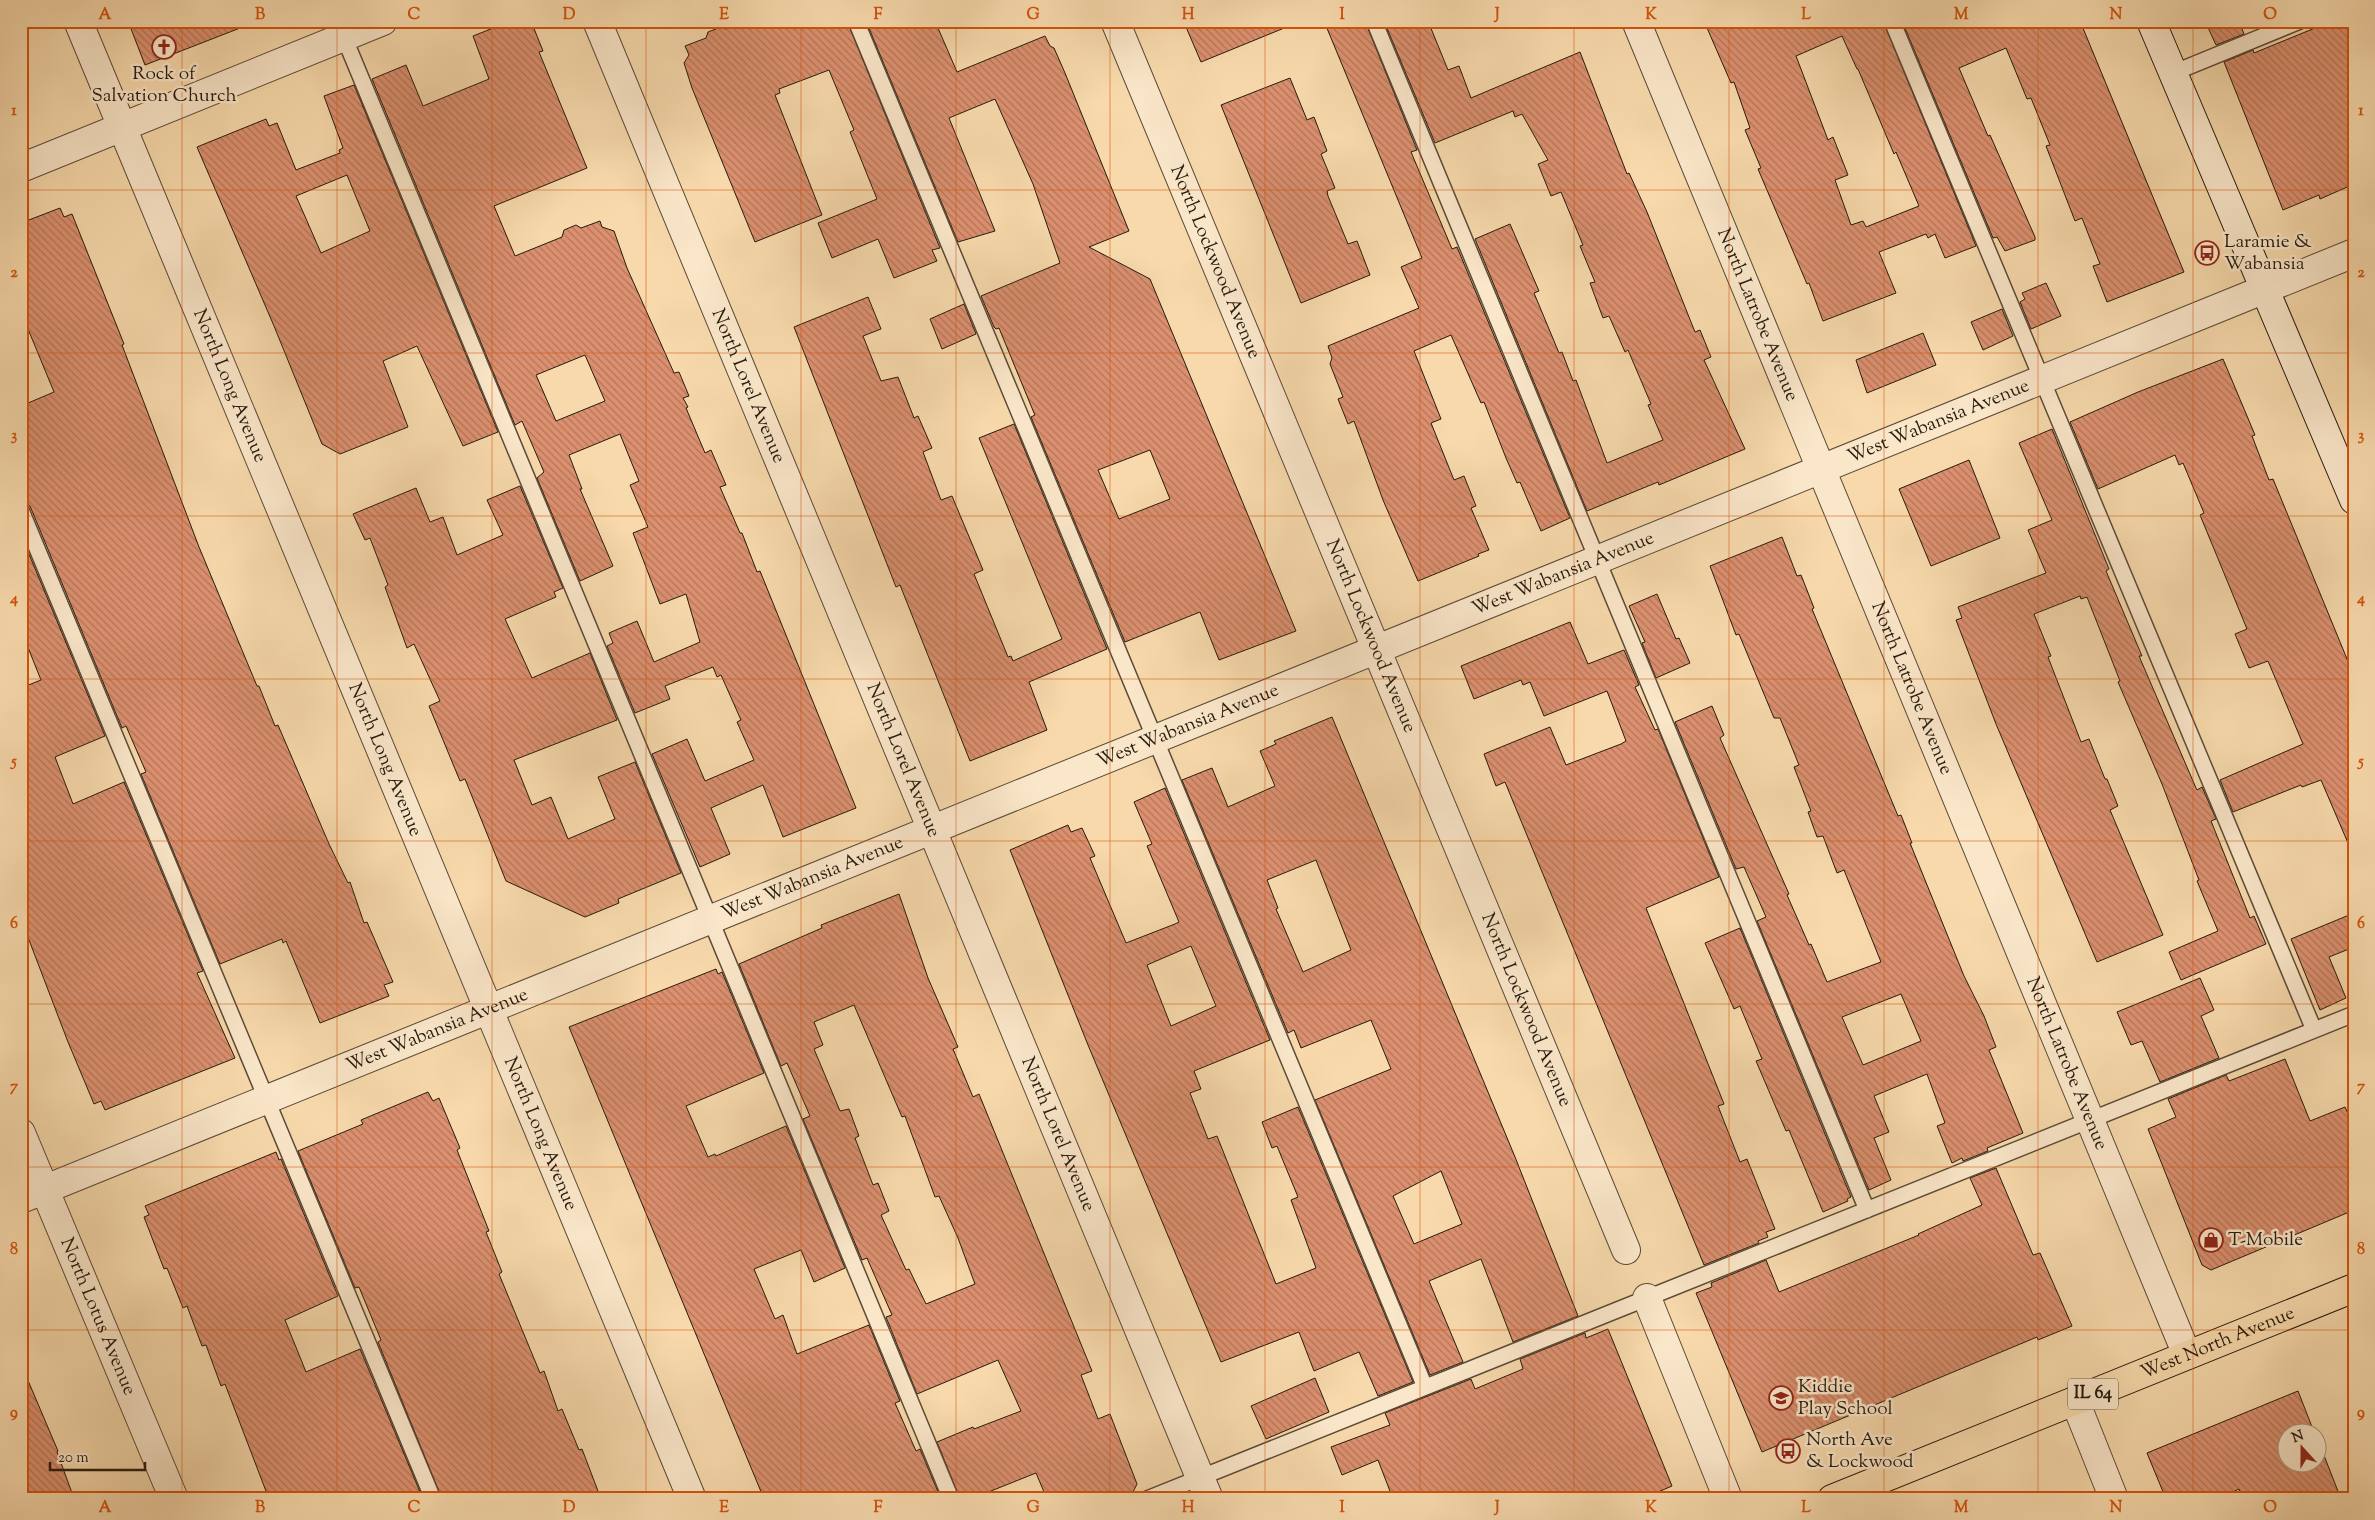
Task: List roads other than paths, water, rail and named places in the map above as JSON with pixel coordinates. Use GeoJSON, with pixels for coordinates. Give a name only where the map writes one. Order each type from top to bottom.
{"type":"FeatureCollection","features":[{"type":"Feature","properties":{"kind":"main road","name":"West North Avenue"},"geometry":{"type":"LineString","coordinates":[[1832,1499],[2354,1288]]}},
{"type":"Feature","properties":{"kind":"street","name":"North Long Avenue"},"geometry":{"type":"LineString","coordinates":[[78,21],[487,1010],[692,1499]]}},
{"type":"Feature","properties":{"kind":"street"},"geometry":{"type":"LineString","coordinates":[[21,168],[383,21]]}},
{"type":"Feature","properties":{"kind":"street","name":"North Lorel Avenue"},"geometry":{"type":"LineString","coordinates":[[597,21],[1204,1488]]}},
{"type":"Feature","properties":{"kind":"street","name":"North Lockwood Avenue"},"geometry":{"type":"LineString","coordinates":[[1116,21],[1626,1250]]}},
{"type":"Feature","properties":{"kind":"street","name":"North Latrobe Avenue"},"geometry":{"type":"LineString","coordinates":[[1636,21],[2188,1355]]}},
{"type":"Feature","properties":{"kind":"street"},"geometry":{"type":"LineString","coordinates":[[2151,21],[2266,288],[2354,500]]}},
{"type":"Feature","properties":{"kind":"street","name":"West Wabansia Avenue"},"geometry":{"type":"LineString","coordinates":[[33,1194],[2354,253]]}},
{"type":"Feature","properties":{"kind":"street","name":"North Lotus Avenue"},"geometry":{"type":"LineString","coordinates":[[21,1133],[33,1194],[174,1499]]}},
{"type":"Feature","properties":{"kind":"street"},"geometry":{"type":"LineString","coordinates":[[1647,1298],[1728,1499]]}},
{"type":"Feature","properties":{"kind":"street"},"geometry":{"type":"LineString","coordinates":[[2075,1401],[2114,1499]]}},
{"type":"Feature","properties":{"kind":"lane"},"geometry":{"type":"LineString","coordinates":[[856,21],[1425,1388]]}},
{"type":"Feature","properties":{"kind":"lane"},"geometry":{"type":"LineString","coordinates":[[1374,21],[1867,1210]]}},
{"type":"Feature","properties":{"kind":"lane"},"geometry":{"type":"LineString","coordinates":[[1892,21],[2040,380],[2314,1030]]}},
{"type":"Feature","properties":{"kind":"lane"},"geometry":{"type":"LineString","coordinates":[[2173,73],[2300,21]]}},
{"type":"Feature","properties":{"kind":"lane"},"geometry":{"type":"LineString","coordinates":[[344,37],[951,1499]]}},
{"type":"Feature","properties":{"kind":"lane"},"geometry":{"type":"LineString","coordinates":[[21,510],[433,1499]]}},
{"type":"Feature","properties":{"kind":"lane"},"geometry":{"type":"LineString","coordinates":[[1147,1499],[1204,1488],[1425,1388],[2354,1014]]}},
{"type":"Feature","properties":{"kind":"place","name":"Rock of Salvation Church"},"geometry":{"type":"Point","coordinates":[164,47]}},
{"type":"Feature","properties":{"kind":"place","name":"Laramie & Wabansia"},"geometry":{"type":"Point","coordinates":[2207,253]}},
{"type":"Feature","properties":{"kind":"place","name":"T-Mobile"},"geometry":{"type":"Point","coordinates":[2211,1240]}},
{"type":"Feature","properties":{"kind":"place","name":"Kiddie Play School"},"geometry":{"type":"Point","coordinates":[1781,1398]}},
{"type":"Feature","properties":{"kind":"place","name":"North Ave & Lockwood"},"geometry":{"type":"Point","coordinates":[1788,1451]}}]}
